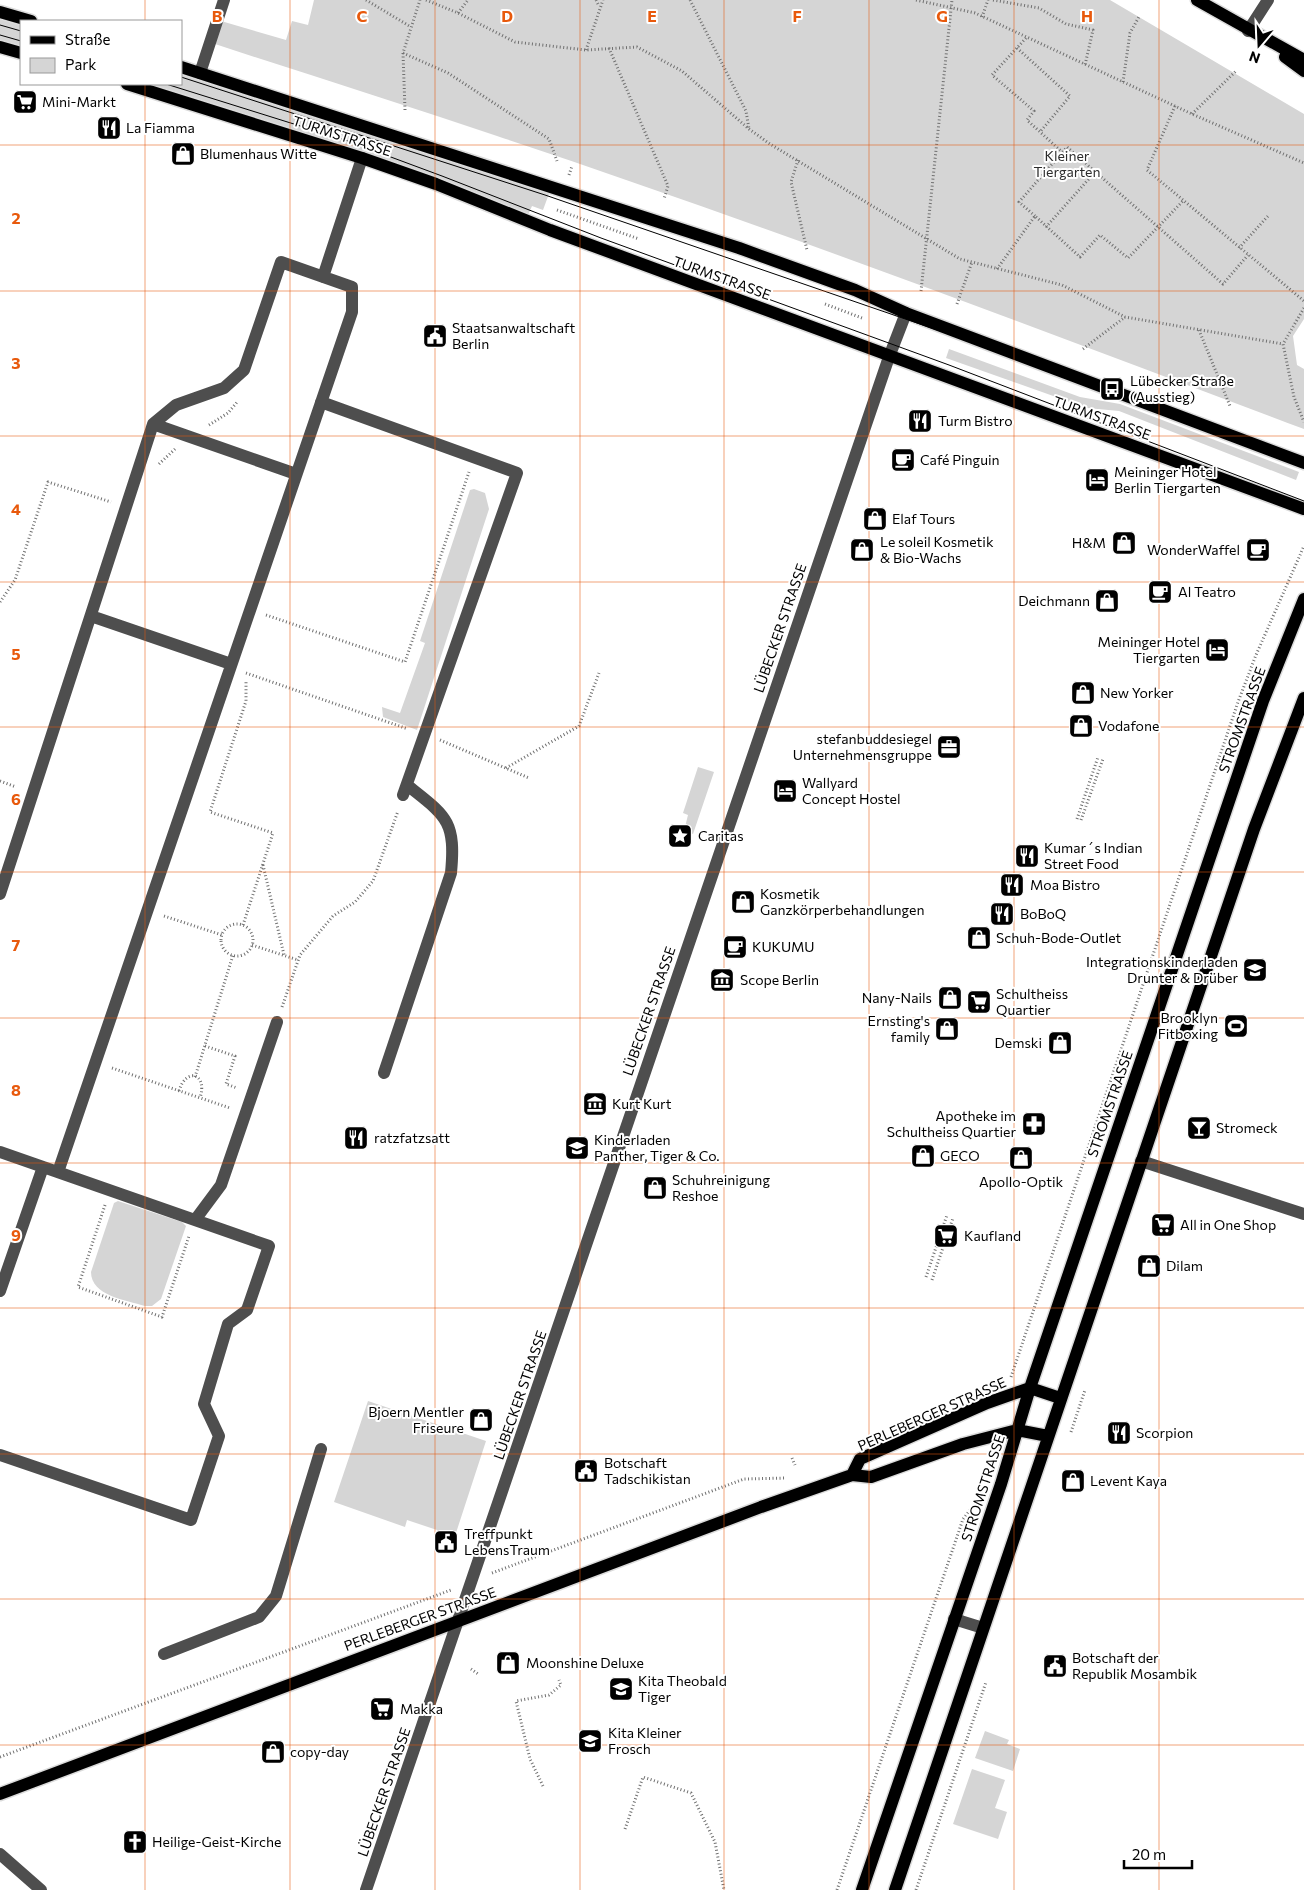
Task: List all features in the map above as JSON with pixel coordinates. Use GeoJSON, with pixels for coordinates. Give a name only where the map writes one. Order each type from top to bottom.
{"type":"FeatureCollection","features":[{"type":"Feature","properties":{"kind":"main road"},"geometry":{"type":"LineString","coordinates":[[1197,0],[1304,60]]}},
{"type":"Feature","properties":{"kind":"main road"},"geometry":{"type":"LineString","coordinates":[[0,12],[28,20]]}},
{"type":"Feature","properties":{"kind":"main road"},"geometry":{"type":"LineString","coordinates":[[1248,30],[1304,71]]}},
{"type":"Feature","properties":{"kind":"main road"},"geometry":{"type":"LineString","coordinates":[[0,47],[20,53]]}},
{"type":"Feature","properties":{"kind":"main road","name":"TURMSTRASSE"},"geometry":{"type":"LineString","coordinates":[[182,67],[730,245],[855,290],[906,313],[1304,463]]}},
{"type":"Feature","properties":{"kind":"main road","name":"TURMSTRASSE"},"geometry":{"type":"LineString","coordinates":[[130,85],[362,158],[1304,509]]}},
{"type":"Feature","properties":{"kind":"main road","name":"STROMSTRASSE"},"geometry":{"type":"LineString","coordinates":[[862,1890],[1002,1484],[1030,1388],[1260,710],[1304,600]]}},
{"type":"Feature","properties":{"kind":"main road"},"geometry":{"type":"LineString","coordinates":[[895,1890],[1254,829],[1304,698]]}},
{"type":"Feature","properties":{"kind":"main road"},"geometry":{"type":"LineString","coordinates":[[1030,1388],[1060,1398]]}},
{"type":"Feature","properties":{"kind":"main road","name":"PERLEBERGER STRASSE"},"geometry":{"type":"LineString","coordinates":[[852,1475],[860,1459],[987,1403],[1030,1388]]}},
{"type":"Feature","properties":{"kind":"main road","name":"PERLEBERGER STRASSE"},"geometry":{"type":"LineString","coordinates":[[0,1794],[761,1507],[852,1475],[872,1477],[963,1444],[1017,1430],[1048,1436]]}},
{"type":"Feature","properties":{"kind":"street"},"geometry":{"type":"LineString","coordinates":[[200,73],[224,0]]}},
{"type":"Feature","properties":{"kind":"street"},"geometry":{"type":"LineString","coordinates":[[1248,30],[1268,0]]}},
{"type":"Feature","properties":{"kind":"street"},"geometry":{"type":"LineString","coordinates":[[323,277],[362,158]]}},
{"type":"Feature","properties":{"kind":"street"},"geometry":{"type":"LineString","coordinates":[[0,894],[5,863],[91,616],[153,424],[176,405],[224,388],[244,370],[281,262],[352,287],[352,312],[58,1172]]}},
{"type":"Feature","properties":{"kind":"street","name":"LÜBECKER STRASSE"},"geometry":{"type":"LineString","coordinates":[[366,1890],[473,1581],[725,834],[906,313]]}},
{"type":"Feature","properties":{"kind":"street"},"geometry":{"type":"LineString","coordinates":[[321,402],[518,473],[405,790],[443,813],[454,843],[451,874],[384,1073]]}},
{"type":"Feature","properties":{"kind":"street"},"geometry":{"type":"LineString","coordinates":[[153,424],[296,474]]}},
{"type":"Feature","properties":{"kind":"street"},"geometry":{"type":"LineString","coordinates":[[91,616],[231,666]]}},
{"type":"Feature","properties":{"kind":"street"},"geometry":{"type":"LineString","coordinates":[[195,1220],[221,1185],[247,1114],[277,1022]]}},
{"type":"Feature","properties":{"kind":"street"},"geometry":{"type":"LineString","coordinates":[[0,1152],[269,1246],[247,1310],[228,1324],[204,1404],[219,1436],[191,1520],[0,1455]]}},
{"type":"Feature","properties":{"kind":"street"},"geometry":{"type":"LineString","coordinates":[[1141,1161],[1304,1214]]}},
{"type":"Feature","properties":{"kind":"street"},"geometry":{"type":"LineString","coordinates":[[0,1291],[43,1167]]}},
{"type":"Feature","properties":{"kind":"street"},"geometry":{"type":"LineString","coordinates":[[164,1654],[259,1617],[276,1596],[321,1449]]}},
{"type":"Feature","properties":{"kind":"street"},"geometry":{"type":"LineString","coordinates":[[954,1619],[984,1628]]}},
{"type":"Feature","properties":{"kind":"street"},"geometry":{"type":"LineString","coordinates":[[0,1854],[40,1890]]}},
{"type":"Feature","properties":{"kind":"path"},"geometry":{"type":"LineString","coordinates":[[366,0],[411,27]]}},
{"type":"Feature","properties":{"kind":"path"},"geometry":{"type":"LineString","coordinates":[[405,110],[403,53],[420,0]]}},
{"type":"Feature","properties":{"kind":"path"},"geometry":{"type":"LineString","coordinates":[[426,0],[458,13],[515,42],[586,50],[637,46],[682,71],[749,129],[960,259],[1062,285],[1125,317],[1284,344]]}},
{"type":"Feature","properties":{"kind":"path"},"geometry":{"type":"LineString","coordinates":[[458,13],[468,0]]}},
{"type":"Feature","properties":{"kind":"path"},"geometry":{"type":"LineString","coordinates":[[596,0],[599,6]]}},
{"type":"Feature","properties":{"kind":"path"},"geometry":{"type":"LineString","coordinates":[[586,50],[599,6],[603,0]]}},
{"type":"Feature","properties":{"kind":"path"},"geometry":{"type":"LineString","coordinates":[[690,0],[746,111],[749,129]]}},
{"type":"Feature","properties":{"kind":"path"},"geometry":{"type":"LineString","coordinates":[[916,0],[950,6],[982,17],[1192,114],[1303,162]]}},
{"type":"Feature","properties":{"kind":"path"},"geometry":{"type":"LineString","coordinates":[[921,291],[952,0]]}},
{"type":"Feature","properties":{"kind":"path"},"geometry":{"type":"LineString","coordinates":[[982,17],[988,0]]}},
{"type":"Feature","properties":{"kind":"path"},"geometry":{"type":"LineString","coordinates":[[993,0],[1039,8],[1066,24],[1093,30],[1086,65]]}},
{"type":"Feature","properties":{"kind":"path"},"geometry":{"type":"LineString","coordinates":[[1122,82],[1130,32],[1140,15]]}},
{"type":"Feature","properties":{"kind":"path"},"geometry":{"type":"LineString","coordinates":[[1026,38],[992,74],[1034,111],[1027,120],[1062,152]]}},
{"type":"Feature","properties":{"kind":"path"},"geometry":{"type":"LineString","coordinates":[[609,48],[668,186],[664,199]]}},
{"type":"Feature","properties":{"kind":"path"},"geometry":{"type":"LineString","coordinates":[[1017,48],[1070,96],[1040,132]]}},
{"type":"Feature","properties":{"kind":"path"},"geometry":{"type":"LineString","coordinates":[[403,53],[448,73],[549,139],[557,161]]}},
{"type":"Feature","properties":{"kind":"path"},"geometry":{"type":"LineString","coordinates":[[1192,114],[1237,70]]}},
{"type":"Feature","properties":{"kind":"path"},"geometry":{"type":"LineString","coordinates":[[1175,106],[1147,170],[1304,301]]}},
{"type":"Feature","properties":{"kind":"path"},"geometry":{"type":"LineString","coordinates":[[1184,201],[1157,228],[1128,258],[1100,235],[1080,257],[1020,202],[1067,147],[1157,228],[1223,284],[1248,255]]}},
{"type":"Feature","properties":{"kind":"path"},"geometry":{"type":"LineString","coordinates":[[798,160],[792,182],[807,250]]}},
{"type":"Feature","properties":{"kind":"path"},"geometry":{"type":"LineString","coordinates":[[568,177],[572,166]]}},
{"type":"Feature","properties":{"kind":"path"},"geometry":{"type":"LineString","coordinates":[[1046,227],[1095,172]]}},
{"type":"Feature","properties":{"kind":"path"},"geometry":{"type":"LineString","coordinates":[[555,215],[559,205]]}},
{"type":"Feature","properties":{"kind":"path"},"geometry":{"type":"LineString","coordinates":[[557,210],[639,239]]}},
{"type":"Feature","properties":{"kind":"path"},"geometry":{"type":"LineString","coordinates":[[997,269],[1036,216]]}},
{"type":"Feature","properties":{"kind":"path"},"geometry":{"type":"LineString","coordinates":[[1239,248],[1268,216]]}},
{"type":"Feature","properties":{"kind":"path"},"geometry":{"type":"LineString","coordinates":[[957,304],[972,262]]}},
{"type":"Feature","properties":{"kind":"path"},"geometry":{"type":"LineString","coordinates":[[825,304],[862,318]]}},
{"type":"Feature","properties":{"kind":"path"},"geometry":{"type":"LineString","coordinates":[[1304,308],[1284,344],[1294,397],[1304,422]]}},
{"type":"Feature","properties":{"kind":"path"},"geometry":{"type":"LineString","coordinates":[[1083,349],[1125,317]]}},
{"type":"Feature","properties":{"kind":"path"},"geometry":{"type":"LineString","coordinates":[[1199,329],[1230,406]]}},
{"type":"Feature","properties":{"kind":"path"},"geometry":{"type":"LineString","coordinates":[[250,609],[405,662],[474,458]]}},
{"type":"Feature","properties":{"kind":"path"},"geometry":{"type":"LineString","coordinates":[[1020,1349],[1238,702],[1256,655],[1304,546]]}},
{"type":"Feature","properties":{"kind":"path"},"geometry":{"type":"LineString","coordinates":[[231,666],[247,674],[424,735],[529,778]]}},
{"type":"Feature","properties":{"kind":"path"},"geometry":{"type":"LineString","coordinates":[[505,768],[579,726],[599,673]]}},
{"type":"Feature","properties":{"kind":"path"},"geometry":{"type":"LineString","coordinates":[[243,925],[273,833],[210,812],[246,701],[247,674]]}},
{"type":"Feature","properties":{"kind":"path"},"geometry":{"type":"LineString","coordinates":[[1098,757],[1079,820],[1103,759]]}},
{"type":"Feature","properties":{"kind":"path"},"geometry":{"type":"LineString","coordinates":[[277,1022],[298,960],[333,916],[355,902],[373,881],[405,790]]}},
{"type":"Feature","properties":{"kind":"path"},"geometry":{"type":"LineString","coordinates":[[262,865],[284,955]]}},
{"type":"Feature","properties":{"kind":"path"},"geometry":{"type":"LineString","coordinates":[[147,910],[222,935]]}},
{"type":"Feature","properties":{"kind":"path"},"geometry":{"type":"LineString","coordinates":[[243,925],[252,935],[252,944],[242,954],[233,955],[224,950],[222,935],[228,926],[243,925]]}},
{"type":"Feature","properties":{"kind":"path"},"geometry":{"type":"LineString","coordinates":[[252,944],[298,960]]}},
{"type":"Feature","properties":{"kind":"path"},"geometry":{"type":"LineString","coordinates":[[195,1076],[233,955]]}},
{"type":"Feature","properties":{"kind":"path"},"geometry":{"type":"LineString","coordinates":[[205,1046],[235,1056],[226,1084],[254,1093]]}},
{"type":"Feature","properties":{"kind":"path"},"geometry":{"type":"LineString","coordinates":[[95,1063],[247,1114]]}},
{"type":"Feature","properties":{"kind":"path"},"geometry":{"type":"LineString","coordinates":[[179,1091],[183,1080],[189,1076],[195,1076]]}},
{"type":"Feature","properties":{"kind":"path"},"geometry":{"type":"LineString","coordinates":[[195,1076],[203,1086],[200,1098]]}},
{"type":"Feature","properties":{"kind":"path"},"geometry":{"type":"LineString","coordinates":[[110,1190],[78,1287],[96,1294],[162,1317],[195,1220]]}},
{"type":"Feature","properties":{"kind":"path"},"geometry":{"type":"LineString","coordinates":[[926,1277],[947,1215]]}},
{"type":"Feature","properties":{"kind":"path"},"geometry":{"type":"LineString","coordinates":[[932,1280],[953,1218]]}},
{"type":"Feature","properties":{"kind":"path"},"geometry":{"type":"LineString","coordinates":[[792,1458],[795,1465]]}},
{"type":"Feature","properties":{"kind":"path"},"geometry":{"type":"LineString","coordinates":[[0,1757],[410,1606],[744,1480],[788,1478]]}},
{"type":"Feature","properties":{"kind":"path"},"geometry":{"type":"LineString","coordinates":[[837,1890],[962,1519]]}},
{"type":"Feature","properties":{"kind":"path"},"geometry":{"type":"LineString","coordinates":[[470,1669],[478,1674]]}},
{"type":"Feature","properties":{"kind":"path"},"geometry":{"type":"LineString","coordinates":[[543,1786],[530,1760],[516,1701],[548,1695],[561,1685],[559,1680]]}},
{"type":"Feature","properties":{"kind":"path"},"geometry":{"type":"LineString","coordinates":[[625,1829],[643,1777],[691,1793],[715,1842],[724,1890]]}},
{"type":"Feature","properties":{"kind":"green space","name":"Kleiner Tiergarten"},"geometry":{"type":"Polygon","coordinates":[[[314,0],[1110,0],[1304,114],[1304,319],[1293,336],[1297,365],[1304,369],[1304,429],[902,278],[700,206],[462,124],[215,44],[221,21],[286,40],[292,21],[308,25],[314,0]]]}},
{"type":"Feature","properties":{"kind":"green space"},"geometry":{"type":"Polygon","coordinates":[[[0,18],[20,24],[20,47],[0,41],[0,18]]]}},
{"type":"Feature","properties":{"kind":"green space"},"geometry":{"type":"Polygon","coordinates":[[[182,71],[550,191],[543,210],[532,206],[528,215],[354,149],[150,85],[182,85],[182,71]]]}},
{"type":"Feature","properties":{"kind":"green space"},"geometry":{"type":"Polygon","coordinates":[[[949,349],[1080,397],[1120,404],[1299,472],[1296,480],[1119,411],[1087,408],[946,358],[949,349]]]}},
{"type":"Feature","properties":{"kind":"green space"},"geometry":{"type":"Polygon","coordinates":[[[474,489],[485,493],[489,509],[417,730],[383,717],[382,707],[400,713],[425,643],[420,641],[470,490],[474,489]]]}},
{"type":"Feature","properties":{"kind":"green space"},"geometry":{"type":"Polygon","coordinates":[[[698,767],[714,772],[693,834],[684,831],[688,815],[683,813],[698,767]]]}},
{"type":"Feature","properties":{"kind":"green space"},"geometry":{"type":"Polygon","coordinates":[[[118,1201],[182,1222],[186,1226],[161,1299],[152,1306],[145,1306],[111,1296],[97,1287],[93,1280],[91,1272],[114,1203],[118,1201]]]}},
{"type":"Feature","properties":{"kind":"green space"},"geometry":{"type":"Polygon","coordinates":[[[368,1401],[486,1441],[455,1536],[407,1520],[405,1527],[334,1502],[368,1401]]]}},
{"type":"Feature","properties":{"kind":"green space"},"geometry":{"type":"Polygon","coordinates":[[[985,1731],[1009,1740],[1007,1744],[1020,1749],[1013,1771],[975,1758],[985,1731]]]}},
{"type":"Feature","properties":{"kind":"green space"},"geometry":{"type":"Polygon","coordinates":[[[972,1769],[1005,1780],[995,1808],[1007,1812],[998,1839],[953,1824],[972,1769]]]}},
{"type":"Feature","properties":{"kind":"tram line"},"geometry":{"type":"LineString","coordinates":[[0,25],[20,31]]}},
{"type":"Feature","properties":{"kind":"tram line"},"geometry":{"type":"LineString","coordinates":[[0,35],[20,41]]}},
{"type":"Feature","properties":{"kind":"tram line"},"geometry":{"type":"LineString","coordinates":[[182,77],[545,195],[946,333],[1304,468]]}},
{"type":"Feature","properties":{"kind":"tram line"},"geometry":{"type":"LineString","coordinates":[[169,85],[345,140],[601,238],[949,365],[1304,501]]}},
{"type":"Feature","properties":{"kind":"place","name":"Mini-Markt"},"geometry":{"type":"Point","coordinates":[25,102]}},
{"type":"Feature","properties":{"kind":"place","name":"La Fiamma"},"geometry":{"type":"Point","coordinates":[109,128]}},
{"type":"Feature","properties":{"kind":"place","name":"Blumenhaus Witte"},"geometry":{"type":"Point","coordinates":[183,154]}},
{"type":"Feature","properties":{"kind":"place","name":"Staatsanwaltschaft Berlin"},"geometry":{"type":"Point","coordinates":[435,336]}},
{"type":"Feature","properties":{"kind":"place","name":"Lübecker Straße (Ausstieg)"},"geometry":{"type":"Point","coordinates":[1112,389]}},
{"type":"Feature","properties":{"kind":"place","name":"Turm Bistro"},"geometry":{"type":"Point","coordinates":[920,421]}},
{"type":"Feature","properties":{"kind":"place","name":"Café Pinguin"},"geometry":{"type":"Point","coordinates":[903,460]}},
{"type":"Feature","properties":{"kind":"place","name":"Meininger Hotel Berlin Tiergarten"},"geometry":{"type":"Point","coordinates":[1097,480]}},
{"type":"Feature","properties":{"kind":"place","name":"Elaf Tours"},"geometry":{"type":"Point","coordinates":[875,519]}},
{"type":"Feature","properties":{"kind":"place","name":"H&M"},"geometry":{"type":"Point","coordinates":[1124,543]}},
{"type":"Feature","properties":{"kind":"place","name":"Le soleil Kosmetik & Bio-Wachs"},"geometry":{"type":"Point","coordinates":[862,550]}},
{"type":"Feature","properties":{"kind":"place","name":"WonderWaffel"},"geometry":{"type":"Point","coordinates":[1258,550]}},
{"type":"Feature","properties":{"kind":"place","name":"Al Teatro"},"geometry":{"type":"Point","coordinates":[1160,592]}},
{"type":"Feature","properties":{"kind":"place","name":"Deichmann"},"geometry":{"type":"Point","coordinates":[1107,601]}},
{"type":"Feature","properties":{"kind":"place","name":"Meininger Hotel Tiergarten"},"geometry":{"type":"Point","coordinates":[1217,650]}},
{"type":"Feature","properties":{"kind":"place","name":"New Yorker"},"geometry":{"type":"Point","coordinates":[1083,693]}},
{"type":"Feature","properties":{"kind":"place","name":"Vodafone"},"geometry":{"type":"Point","coordinates":[1081,726]}},
{"type":"Feature","properties":{"kind":"place","name":"stefanbuddesiegel Unternehmensgruppe"},"geometry":{"type":"Point","coordinates":[949,747]}},
{"type":"Feature","properties":{"kind":"place","name":"Wallyard Concept Hostel"},"geometry":{"type":"Point","coordinates":[785,791]}},
{"type":"Feature","properties":{"kind":"place","name":"Caritas"},"geometry":{"type":"Point","coordinates":[680,836]}},
{"type":"Feature","properties":{"kind":"place","name":"Kumar´s Indian Street Food"},"geometry":{"type":"Point","coordinates":[1027,856]}},
{"type":"Feature","properties":{"kind":"place","name":"Moa Bistro"},"geometry":{"type":"Point","coordinates":[1012,885]}},
{"type":"Feature","properties":{"kind":"place","name":"Kosmetik Ganzkörperbehandlungen"},"geometry":{"type":"Point","coordinates":[743,902]}},
{"type":"Feature","properties":{"kind":"place","name":"BoBoQ"},"geometry":{"type":"Point","coordinates":[1002,914]}},
{"type":"Feature","properties":{"kind":"place","name":"Schuh-Bode-Outlet"},"geometry":{"type":"Point","coordinates":[979,938]}},
{"type":"Feature","properties":{"kind":"place","name":"KUKUMU"},"geometry":{"type":"Point","coordinates":[735,947]}},
{"type":"Feature","properties":{"kind":"place","name":"Integrationskinderladen Drunter & Drüber"},"geometry":{"type":"Point","coordinates":[1255,970]}},
{"type":"Feature","properties":{"kind":"place","name":"Scope Berlin"},"geometry":{"type":"Point","coordinates":[722,980]}},
{"type":"Feature","properties":{"kind":"place","name":"Nany-Nails"},"geometry":{"type":"Point","coordinates":[950,998]}},
{"type":"Feature","properties":{"kind":"place","name":"Schultheiss Quartier"},"geometry":{"type":"Point","coordinates":[979,1002]}},
{"type":"Feature","properties":{"kind":"place","name":"Brooklyn Fitboxing"},"geometry":{"type":"Point","coordinates":[1236,1026]}},
{"type":"Feature","properties":{"kind":"place","name":"Ernsting's family"},"geometry":{"type":"Point","coordinates":[947,1029]}},
{"type":"Feature","properties":{"kind":"place","name":"Demski"},"geometry":{"type":"Point","coordinates":[1060,1043]}},
{"type":"Feature","properties":{"kind":"place","name":"Kurt Kurt"},"geometry":{"type":"Point","coordinates":[595,1104]}},
{"type":"Feature","properties":{"kind":"place","name":"Apotheke im Schultheiss Quartier"},"geometry":{"type":"Point","coordinates":[1034,1124]}},
{"type":"Feature","properties":{"kind":"place","name":"Stromeck"},"geometry":{"type":"Point","coordinates":[1199,1128]}},
{"type":"Feature","properties":{"kind":"place","name":"ratzfatzsatt"},"geometry":{"type":"Point","coordinates":[356,1138]}},
{"type":"Feature","properties":{"kind":"place","name":"Kinderladen Panther, Tiger & Co."},"geometry":{"type":"Point","coordinates":[577,1148]}},
{"type":"Feature","properties":{"kind":"place","name":"GECO"},"geometry":{"type":"Point","coordinates":[923,1156]}},
{"type":"Feature","properties":{"kind":"place","name":"Apollo-Optik"},"geometry":{"type":"Point","coordinates":[1021,1158]}},
{"type":"Feature","properties":{"kind":"place","name":"Schuhreinigung Reshoe"},"geometry":{"type":"Point","coordinates":[655,1188]}},
{"type":"Feature","properties":{"kind":"place","name":"All in One Shop"},"geometry":{"type":"Point","coordinates":[1163,1225]}},
{"type":"Feature","properties":{"kind":"place","name":"Kaufland"},"geometry":{"type":"Point","coordinates":[946,1236]}},
{"type":"Feature","properties":{"kind":"place","name":"Dilam"},"geometry":{"type":"Point","coordinates":[1149,1266]}},
{"type":"Feature","properties":{"kind":"place","name":"Bjoern Mentler Friseure"},"geometry":{"type":"Point","coordinates":[481,1420]}},
{"type":"Feature","properties":{"kind":"place","name":"Scorpion"},"geometry":{"type":"Point","coordinates":[1119,1433]}},
{"type":"Feature","properties":{"kind":"place","name":"Botschaft Tadschikistan"},"geometry":{"type":"Point","coordinates":[586,1471]}},
{"type":"Feature","properties":{"kind":"place","name":"Levent Kaya"},"geometry":{"type":"Point","coordinates":[1073,1481]}},
{"type":"Feature","properties":{"kind":"place","name":"Treffpunkt LebensTraum"},"geometry":{"type":"Point","coordinates":[446,1542]}},
{"type":"Feature","properties":{"kind":"place","name":"Moonshine Deluxe"},"geometry":{"type":"Point","coordinates":[508,1663]}},
{"type":"Feature","properties":{"kind":"place","name":"Botschaft der Republik Mosambik"},"geometry":{"type":"Point","coordinates":[1055,1666]}},
{"type":"Feature","properties":{"kind":"place","name":"Kita Theobald Tiger"},"geometry":{"type":"Point","coordinates":[621,1689]}},
{"type":"Feature","properties":{"kind":"place","name":"Makka"},"geometry":{"type":"Point","coordinates":[382,1709]}},
{"type":"Feature","properties":{"kind":"place","name":"Kita Kleiner Frosch"},"geometry":{"type":"Point","coordinates":[590,1741]}},
{"type":"Feature","properties":{"kind":"place","name":"copy-day"},"geometry":{"type":"Point","coordinates":[273,1752]}},
{"type":"Feature","properties":{"kind":"place","name":"Heilige-Geist-Kirche"},"geometry":{"type":"Point","coordinates":[135,1842]}}]}
